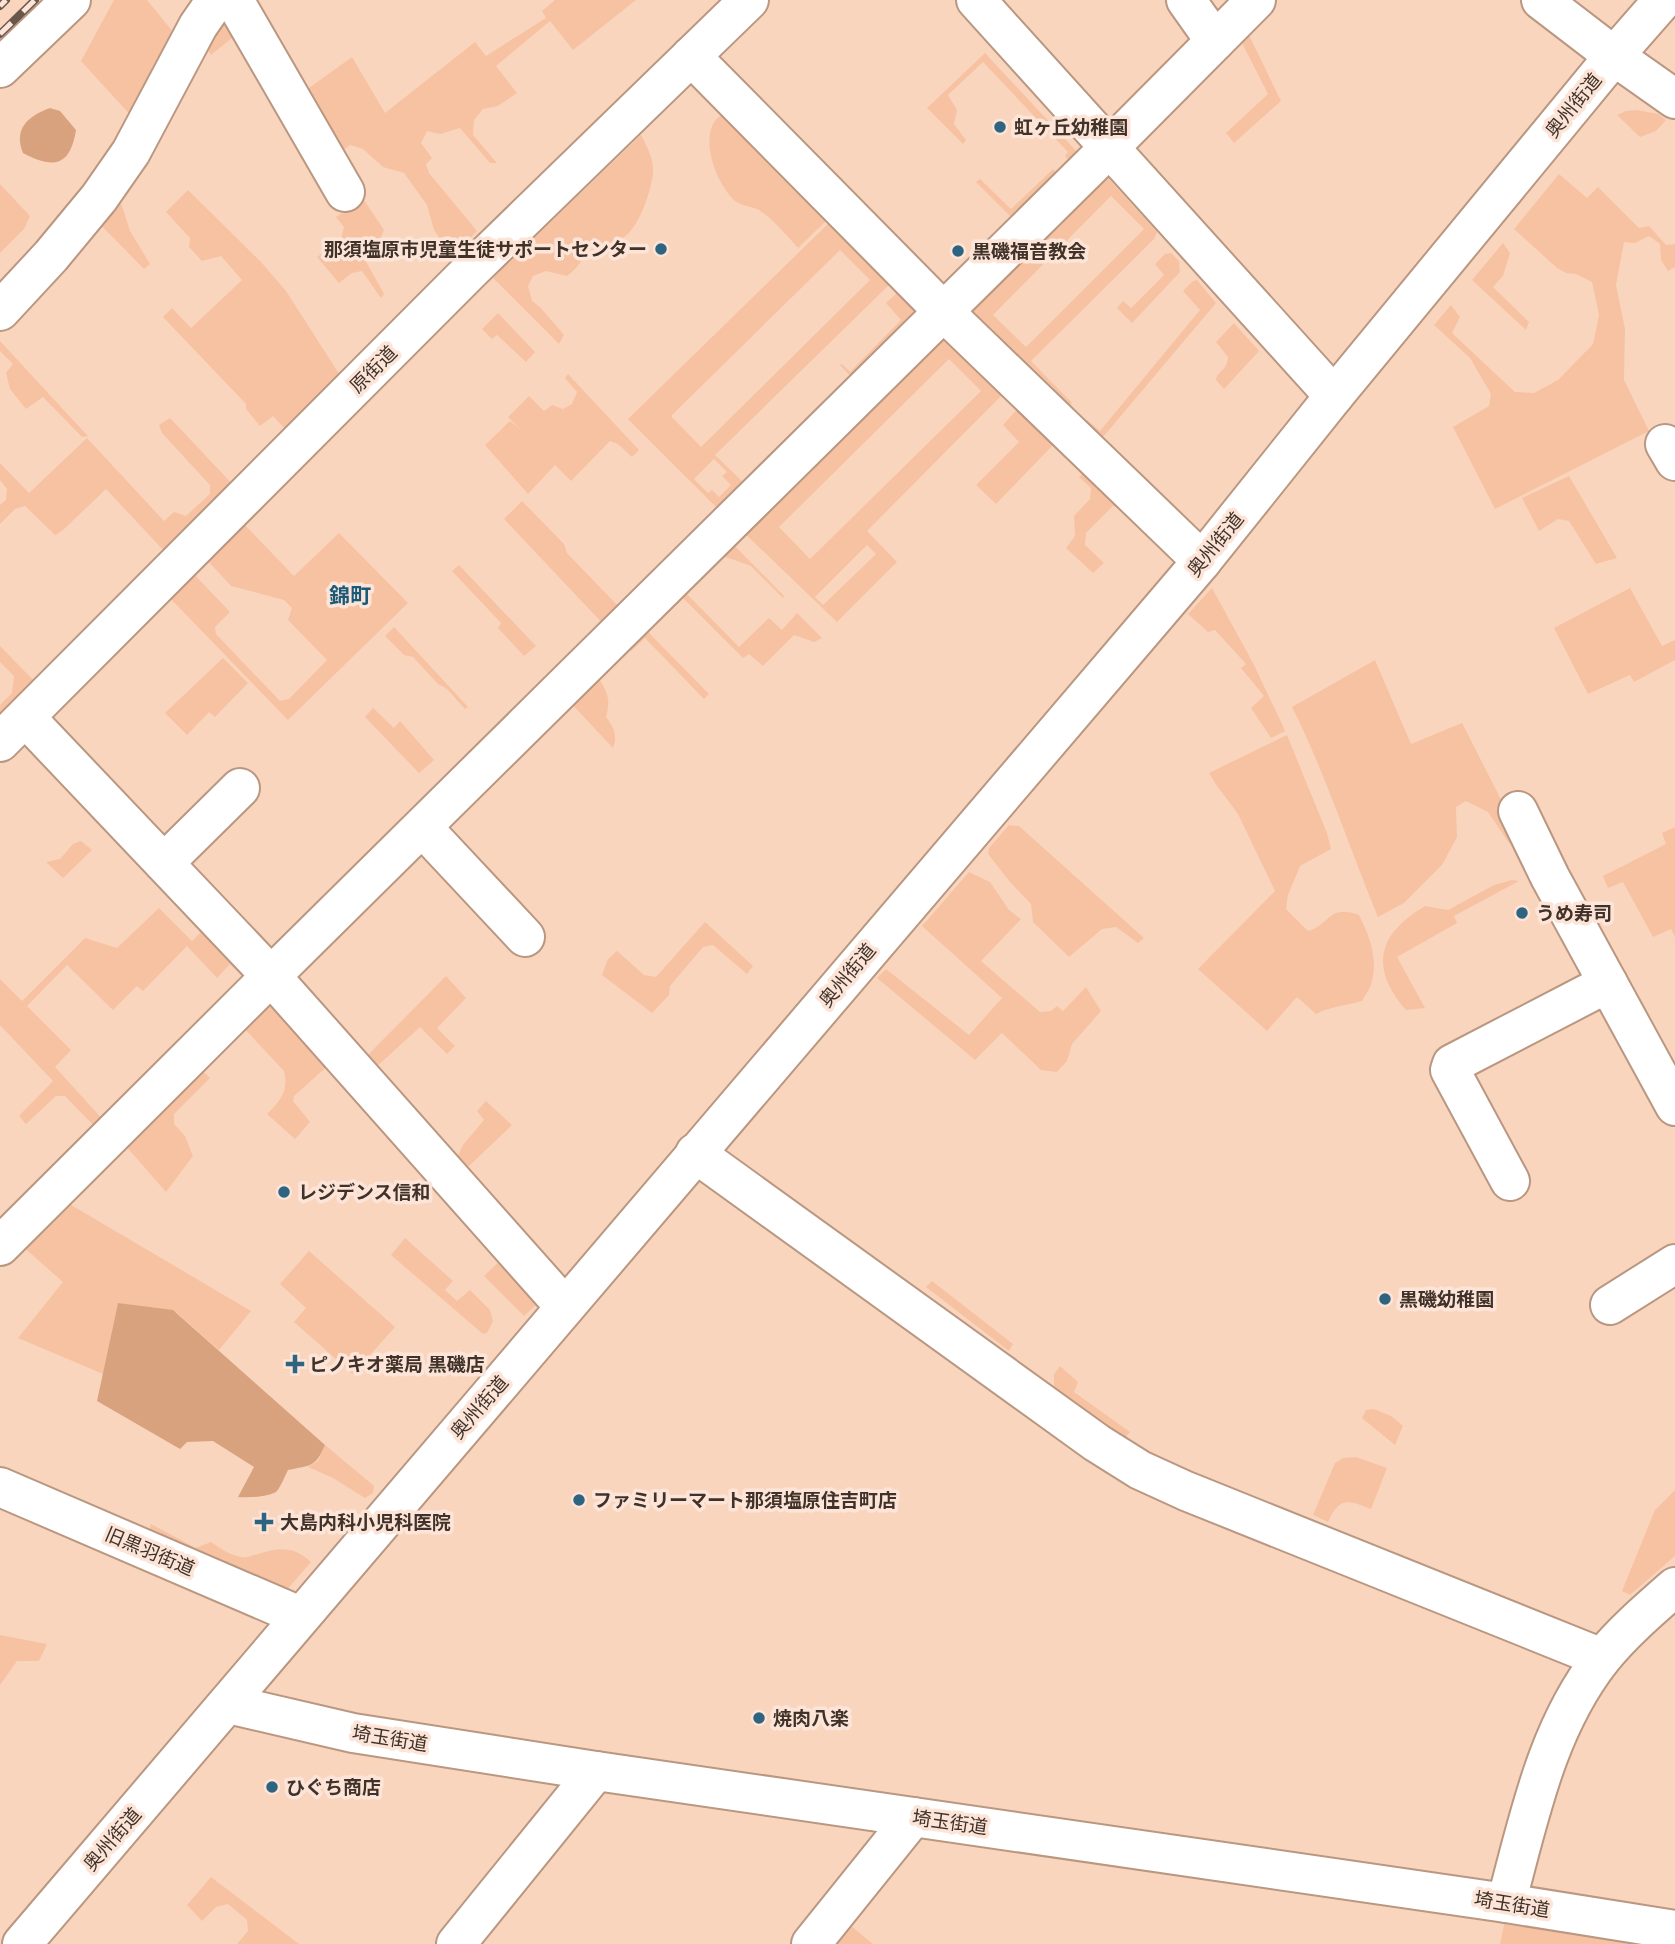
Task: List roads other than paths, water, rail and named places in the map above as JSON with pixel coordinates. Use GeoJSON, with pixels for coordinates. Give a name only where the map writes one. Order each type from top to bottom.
{"type":"FeatureCollection","features":[{"type":"Feature","properties":{"kind":"street"},"geometry":{"type":"LineString","coordinates":[[0,68],[71,0]]}},
{"type":"Feature","properties":{"kind":"street"},"geometry":{"type":"LineString","coordinates":[[0,311],[51,256],[99,198],[131,152],[198,26],[216,0]]}},
{"type":"Feature","properties":{"kind":"street"},"geometry":{"type":"LineString","coordinates":[[234,0],[345,192]]}},
{"type":"Feature","properties":{"kind":"street","name":"原街道"},"geometry":{"type":"LineString","coordinates":[[13,730],[471,270],[749,0]]}},
{"type":"Feature","properties":{"kind":"street"},"geometry":{"type":"LineString","coordinates":[[976,0],[1334,396]]}},
{"type":"Feature","properties":{"kind":"street"},"geometry":{"type":"LineString","coordinates":[[1186,0],[1215,41]]}},
{"type":"Feature","properties":{"kind":"street"},"geometry":{"type":"LineString","coordinates":[[0,1246],[1256,0]]}},
{"type":"Feature","properties":{"kind":"street"},"geometry":{"type":"LineString","coordinates":[[1541,0],[1675,99]]}},
{"type":"Feature","properties":{"kind":"street","name":"奥州街道"},"geometry":{"type":"LineString","coordinates":[[22,1944],[1202,561],[1334,396],[1663,0]]}},
{"type":"Feature","properties":{"kind":"street"},"geometry":{"type":"LineString","coordinates":[[691,56],[943,311],[1202,561]]}},
{"type":"Feature","properties":{"kind":"street"},"geometry":{"type":"LineString","coordinates":[[13,730],[164,863],[271,976],[565,1307]]}},
{"type":"Feature","properties":{"kind":"street"},"geometry":{"type":"LineString","coordinates":[[164,863],[240,788]]}},
{"type":"Feature","properties":{"kind":"street"},"geometry":{"type":"LineString","coordinates":[[1518,811],[1550,877],[1675,1106]]}},
{"type":"Feature","properties":{"kind":"street"},"geometry":{"type":"LineString","coordinates":[[423,828],[525,937]]}},
{"type":"Feature","properties":{"kind":"street"},"geometry":{"type":"LineString","coordinates":[[1510,1181],[1450,1070],[1452,1064],[1608,983]]}},
{"type":"Feature","properties":{"kind":"street"},"geometry":{"type":"LineString","coordinates":[[695,1153],[1097,1443],[1140,1469],[1186,1491],[1602,1658]]}},
{"type":"Feature","properties":{"kind":"street"},"geometry":{"type":"LineString","coordinates":[[1610,1305],[1675,1264]]}},
{"type":"Feature","properties":{"kind":"street","name":"旧黒羽街道"},"geometry":{"type":"LineString","coordinates":[[0,1487],[300,1616]]}},
{"type":"Feature","properties":{"kind":"street"},"geometry":{"type":"LineString","coordinates":[[1506,1903],[1534,1799],[1551,1749],[1570,1707],[1602,1658],[1636,1621],[1675,1587]]}},
{"type":"Feature","properties":{"kind":"street","name":"埼玉街道"},"geometry":{"type":"LineString","coordinates":[[228,1704],[353,1732],[596,1771],[1675,1930]]}},
{"type":"Feature","properties":{"kind":"street"},"geometry":{"type":"LineString","coordinates":[[456,1944],[596,1771]]}},
{"type":"Feature","properties":{"kind":"street"},"geometry":{"type":"LineString","coordinates":[[811,1944],[913,1817]]}},
{"type":"Feature","properties":{"kind":"railway"},"geometry":{"type":"LineString","coordinates":[[0,6],[6,0]]}},
{"type":"Feature","properties":{"kind":"railway"},"geometry":{"type":"LineString","coordinates":[[0,34],[35,0]]}},
{"type":"Feature","properties":{"kind":"place","name":"虹ヶ丘幼稚園"},"geometry":{"type":"Point","coordinates":[1000,127]}},
{"type":"Feature","properties":{"kind":"place","name":"那須塩原市児童生徒サポートセンター"},"geometry":{"type":"Point","coordinates":[661,249]}},
{"type":"Feature","properties":{"kind":"place","name":"黒磯福音教会"},"geometry":{"type":"Point","coordinates":[958,251]}},
{"type":"Feature","properties":{"kind":"place","name":"うめ寿司"},"geometry":{"type":"Point","coordinates":[1522,913]}},
{"type":"Feature","properties":{"kind":"place","name":"レジデンス信和"},"geometry":{"type":"Point","coordinates":[284,1192]}},
{"type":"Feature","properties":{"kind":"place","name":"黒磯幼稚園"},"geometry":{"type":"Point","coordinates":[1385,1299]}},
{"type":"Feature","properties":{"kind":"place","name":"ピノキオ薬局 黒磯店"},"geometry":{"type":"Point","coordinates":[295,1364]}},
{"type":"Feature","properties":{"kind":"place","name":"ファミリーマート那須塩原住吉町店"},"geometry":{"type":"Point","coordinates":[579,1500]}},
{"type":"Feature","properties":{"kind":"place","name":"大島内科小児科医院"},"geometry":{"type":"Point","coordinates":[264,1522]}},
{"type":"Feature","properties":{"kind":"place","name":"焼肉八楽"},"geometry":{"type":"Point","coordinates":[759,1718]}},
{"type":"Feature","properties":{"kind":"place","name":"ひぐち商店"},"geometry":{"type":"Point","coordinates":[272,1787]}},
{"type":"Feature","properties":{"kind":"district","name":"錦町"},"geometry":{"type":"Point","coordinates":[350,596]}}]}
